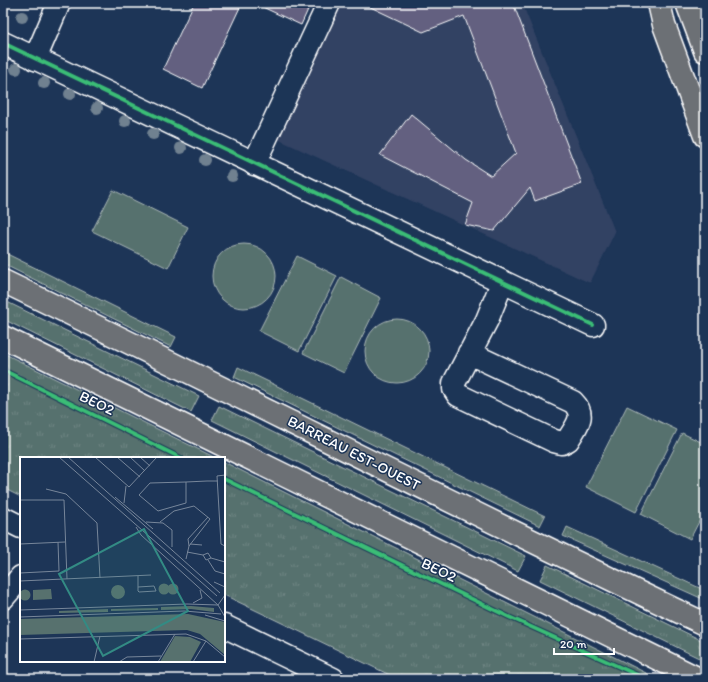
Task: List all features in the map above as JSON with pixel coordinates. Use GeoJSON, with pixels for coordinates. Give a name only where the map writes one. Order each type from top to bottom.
{"type":"FeatureCollection","features":[{"type":"Feature","properties":{"kind":"main road"},"geometry":{"type":"LineString","coordinates":[[659,3],[664,25],[705,136]]}},
{"type":"Feature","properties":{"kind":"main road"},"geometry":{"type":"LineString","coordinates":[[687,3],[705,51]]}},
{"type":"Feature","properties":{"kind":"main road","name":"BARREAU EST-OUEST"},"geometry":{"type":"LineString","coordinates":[[3,281],[219,386],[544,548],[705,624]]}},
{"type":"Feature","properties":{"kind":"main road"},"geometry":{"type":"LineString","coordinates":[[3,337],[699,679]]}},
{"type":"Feature","properties":{"kind":"street"},"geometry":{"type":"LineString","coordinates":[[35,59],[59,3]]}},
{"type":"Feature","properties":{"kind":"street"},"geometry":{"type":"LineString","coordinates":[[254,164],[329,3]]}},
{"type":"Feature","properties":{"kind":"street"},"geometry":{"type":"LineString","coordinates":[[3,43],[502,282],[594,324]]}},
{"type":"Feature","properties":{"kind":"street"},"geometry":{"type":"LineString","coordinates":[[469,354],[573,402],[579,408],[580,416],[568,440],[562,443],[554,441],[458,395],[454,389],[454,383],[469,354],[487,320],[502,282]]}},
{"type":"Feature","properties":{"kind":"street"},"geometry":{"type":"LineString","coordinates":[[3,518],[20,526]]}},
{"type":"Feature","properties":{"kind":"street"},"geometry":{"type":"LineString","coordinates":[[3,598],[20,578]]}},
{"type":"Feature","properties":{"kind":"street"},"geometry":{"type":"LineString","coordinates":[[225,626],[333,679]]}},
{"type":"Feature","properties":{"kind":"shaded area"},"geometry":{"type":"Polygon","coordinates":[[[336,3],[522,3],[615,232],[590,283],[273,137],[336,3]]]}},
{"type":"Feature","properties":{"kind":"green space"},"geometry":{"type":"Polygon","coordinates":[[[113,190],[188,227],[168,268],[92,231],[113,190]]]}},
{"type":"Feature","properties":{"kind":"green space"},"geometry":{"type":"Polygon","coordinates":[[[244,244],[262,250],[270,258],[276,276],[270,294],[262,302],[244,308],[226,302],[218,294],[212,276],[218,258],[226,250],[244,244]]]}},
{"type":"Feature","properties":{"kind":"green space"},"geometry":{"type":"Polygon","coordinates":[[[3,252],[176,337],[171,347],[3,264],[3,252]]]}},
{"type":"Feature","properties":{"kind":"green space"},"geometry":{"type":"Polygon","coordinates":[[[297,256],[337,276],[299,351],[259,331],[297,256]]]}},
{"type":"Feature","properties":{"kind":"green space"},"geometry":{"type":"Polygon","coordinates":[[[341,277],[381,298],[344,373],[303,353],[341,277]]]}},
{"type":"Feature","properties":{"kind":"green space"},"geometry":{"type":"Polygon","coordinates":[[[3,300],[199,396],[191,412],[3,319],[3,300]]]}},
{"type":"Feature","properties":{"kind":"green space"},"geometry":{"type":"Polygon","coordinates":[[[397,319],[415,325],[423,333],[429,351],[423,369],[415,377],[397,383],[379,377],[371,369],[365,351],[371,333],[379,325],[397,319]]]}},
{"type":"Feature","properties":{"kind":"green space"},"geometry":{"type":"Polygon","coordinates":[[[3,353],[214,457],[20,457],[20,496],[3,488],[3,353]]]}},
{"type":"Feature","properties":{"kind":"green space"},"geometry":{"type":"Polygon","coordinates":[[[238,367],[545,516],[540,526],[234,377],[238,367]]]}},
{"type":"Feature","properties":{"kind":"green space"},"geometry":{"type":"Polygon","coordinates":[[[219,406],[526,556],[518,571],[212,420],[219,406]]]}},
{"type":"Feature","properties":{"kind":"green space"},"geometry":{"type":"Polygon","coordinates":[[[627,406],[677,430],[636,512],[586,487],[627,406]]]}},
{"type":"Feature","properties":{"kind":"green space"},"geometry":{"type":"Polygon","coordinates":[[[682,433],[705,444],[705,510],[690,539],[641,514],[682,433]]]}},
{"type":"Feature","properties":{"kind":"green space"},"geometry":{"type":"Polygon","coordinates":[[[225,462],[658,679],[398,679],[225,595],[225,462]]]}},
{"type":"Feature","properties":{"kind":"green space"},"geometry":{"type":"Polygon","coordinates":[[[567,527],[704,590],[705,600],[563,536],[567,527]]]}},
{"type":"Feature","properties":{"kind":"green space"},"geometry":{"type":"Polygon","coordinates":[[[547,565],[705,642],[705,661],[540,580],[547,565]]]}},
{"type":"Feature","properties":{"kind":"building"},"geometry":{"type":"Polygon","coordinates":[[[194,3],[242,3],[202,88],[163,69],[194,3]]]}},
{"type":"Feature","properties":{"kind":"building"},"geometry":{"type":"Polygon","coordinates":[[[254,3],[311,3],[301,25],[254,3]]]}},
{"type":"Feature","properties":{"kind":"building"},"geometry":{"type":"Polygon","coordinates":[[[362,3],[513,3],[582,184],[535,201],[530,188],[494,231],[465,225],[473,203],[380,155],[411,114],[466,160],[491,176],[516,153],[464,16],[423,32],[362,3]]]}},
{"type":"Feature","properties":{"kind":"cycle path"},"geometry":{"type":"LineString","coordinates":[[3,43],[593,325]]}},
{"type":"Feature","properties":{"kind":"cycle path","name":"BEO2"},"geometry":{"type":"LineString","coordinates":[[3,370],[179,457]]}},
{"type":"Feature","properties":{"kind":"cycle path","name":"BEO2"},"geometry":{"type":"LineString","coordinates":[[225,479],[509,617],[646,679]]}}]}
